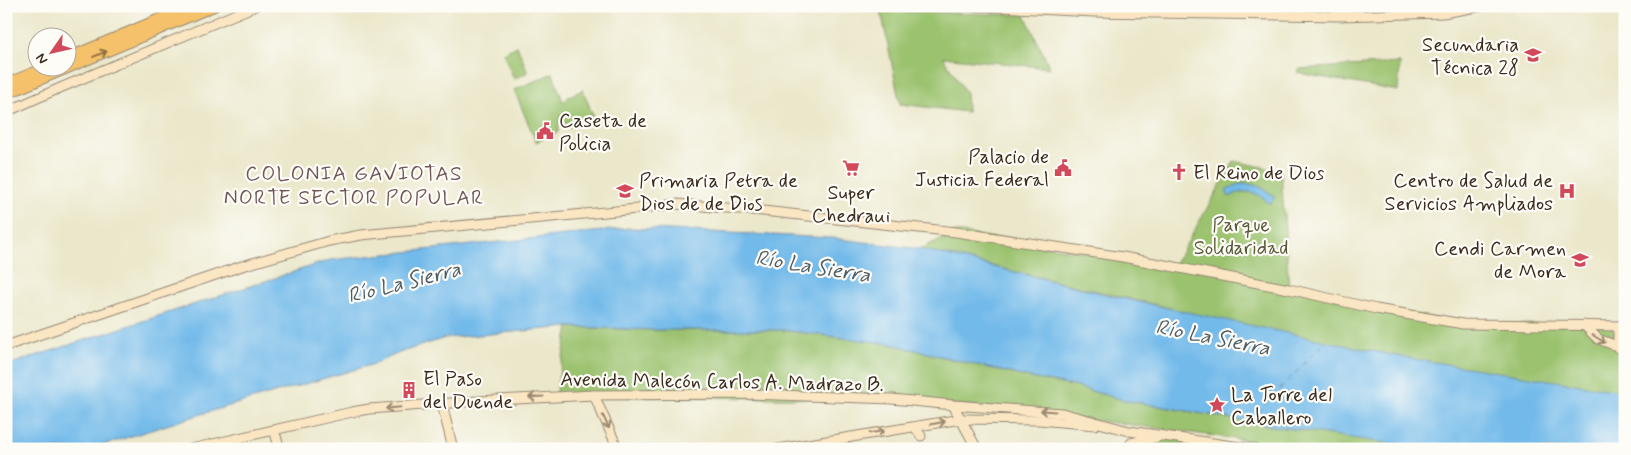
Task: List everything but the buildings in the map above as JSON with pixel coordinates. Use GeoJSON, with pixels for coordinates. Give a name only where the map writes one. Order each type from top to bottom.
{"type":"FeatureCollection","features":[{"type":"Feature","properties":{"kind":"main road"},"geometry":{"type":"LineString","coordinates":[[78,54],[190,6]]}},
{"type":"Feature","properties":{"kind":"main road"},"geometry":{"type":"LineString","coordinates":[[6,94],[214,6]]}},
{"type":"Feature","properties":{"kind":"main road"},"geometry":{"type":"LineString","coordinates":[[6,112],[255,6]]}},
{"type":"Feature","properties":{"kind":"main road"},"geometry":{"type":"LineString","coordinates":[[923,6],[1000,7],[1094,12],[1338,16],[1443,14],[1483,6]]}},
{"type":"Feature","properties":{"kind":"main road"},"geometry":{"type":"LineString","coordinates":[[6,84],[28,75]]}},
{"type":"Feature","properties":{"kind":"main road"},"geometry":{"type":"LineString","coordinates":[[6,346],[242,266],[329,241],[361,235],[676,204],[764,211],[956,232],[1123,257],[1289,290],[1376,310],[1455,323],[1521,325],[1584,325],[1621,326],[1621,349],[1598,339],[1584,325]]}},
{"type":"Feature","properties":{"kind":"main road","name":"Avenida Malecón Carlos A. Madrazo B."},"geometry":{"type":"LineString","coordinates":[[191,449],[360,410],[487,400],[594,395],[747,394],[892,399],[953,406],[1062,412],[1112,427],[1254,449]]}},
{"type":"Feature","properties":{"kind":"main road"},"geometry":{"type":"LineString","coordinates":[[594,395],[618,449]]}},
{"type":"Feature","properties":{"kind":"main road"},"geometry":{"type":"LineString","coordinates":[[442,404],[453,449]]}},
{"type":"Feature","properties":{"kind":"main road"},"geometry":{"type":"LineString","coordinates":[[953,406],[977,449]]}},
{"type":"Feature","properties":{"kind":"main road"},"geometry":{"type":"LineString","coordinates":[[778,449],[961,419],[1039,420],[1112,427]]}},
{"type":"Feature","properties":{"kind":"main road"},"geometry":{"type":"LineString","coordinates":[[915,427],[920,436]]}},
{"type":"Feature","properties":{"kind":"main road"},"geometry":{"type":"LineString","coordinates":[[274,430],[280,449]]}},
{"type":"Feature","properties":{"kind":"main road"},"geometry":{"type":"LineString","coordinates":[[1131,443],[1164,436]]}},
{"type":"Feature","properties":{"kind":"green space"},"geometry":{"type":"Polygon","coordinates":[[[1029,6],[1295,6],[1296,12],[1029,6]]]}},
{"type":"Feature","properties":{"kind":"green space"},"geometry":{"type":"Polygon","coordinates":[[[1303,6],[1466,6],[1454,9],[1408,11],[1306,12],[1303,6]]]}},
{"type":"Feature","properties":{"kind":"green space"},"geometry":{"type":"Polygon","coordinates":[[[881,11],[1025,15],[1050,68],[943,57],[966,93],[967,112],[900,104],[881,11]]]}},
{"type":"Feature","properties":{"kind":"green space"},"geometry":{"type":"Polygon","coordinates":[[[517,46],[528,72],[514,79],[503,53],[517,46]]]}},
{"type":"Feature","properties":{"kind":"green space"},"geometry":{"type":"Polygon","coordinates":[[[1400,63],[1398,91],[1298,73],[1299,69],[1400,63]]]}},
{"type":"Feature","properties":{"kind":"green space"},"geometry":{"type":"Polygon","coordinates":[[[553,73],[563,102],[569,96],[583,90],[593,116],[568,128],[561,115],[558,132],[536,142],[514,90],[553,73]]]}},
{"type":"Feature","properties":{"kind":"green space","name":"Parque Solidaridad"},"geometry":{"type":"Polygon","coordinates":[[[1234,161],[1281,171],[1289,289],[1463,324],[1625,325],[1625,392],[1447,366],[1358,349],[1182,311],[920,249],[956,232],[1174,266],[1234,161]]]}},
{"type":"Feature","properties":{"kind":"green space"},"geometry":{"type":"Polygon","coordinates":[[[569,327],[654,330],[782,330],[834,335],[891,344],[1026,377],[1073,386],[1124,400],[1279,427],[1440,449],[1311,449],[983,407],[892,399],[555,396],[569,327]]]}},
{"type":"Feature","properties":{"kind":"green space"},"geometry":{"type":"Polygon","coordinates":[[[1164,436],[1243,449],[1132,449],[1131,443],[1164,436]]]}},
{"type":"Feature","properties":{"kind":"water"},"geometry":{"type":"Polygon","coordinates":[[[1240,184],[1251,184],[1275,197],[1270,204],[1251,192],[1240,192],[1229,197],[1227,189],[1240,184]]]}},
{"type":"Feature","properties":{"kind":"water","name":"Río La Sierra"},"geometry":{"type":"Polygon","coordinates":[[[630,228],[832,238],[920,249],[1135,301],[1402,357],[1625,392],[1625,449],[1440,449],[1372,441],[1124,400],[1073,386],[1026,377],[891,344],[782,330],[654,330],[569,327],[445,338],[399,353],[374,364],[205,413],[91,449],[6,449],[6,366],[20,361],[330,260],[630,228]]]}},
{"type":"Feature","properties":{"kind":"ferry route"},"geometry":{"type":"LineString","coordinates":[[1249,421],[1325,342]]}},
{"type":"Feature","properties":{"kind":"place","name":"Secundaria Técnica 28"},"geometry":{"type":"Point","coordinates":[1533,55]}},
{"type":"Feature","properties":{"kind":"place","name":"Caseta de Policia"},"geometry":{"type":"Point","coordinates":[545,131]}},
{"type":"Feature","properties":{"kind":"place","name":"Super Chedraui"},"geometry":{"type":"Point","coordinates":[851,168]}},
{"type":"Feature","properties":{"kind":"place","name":"Palacio de Justicia Federal"},"geometry":{"type":"Point","coordinates":[1063,168]}},
{"type":"Feature","properties":{"kind":"place","name":"El Reino de Dios"},"geometry":{"type":"Point","coordinates":[1179,172]}},
{"type":"Feature","properties":{"kind":"place","name":"Primaria Petra de Dios de de Dios"},"geometry":{"type":"Point","coordinates":[625,191]}},
{"type":"Feature","properties":{"kind":"place","name":"Centro de Salud de Servicios Ampliados"},"geometry":{"type":"Point","coordinates":[1567,191]}},
{"type":"Feature","properties":{"kind":"place","name":"Cendi Carmen de Mora"},"geometry":{"type":"Point","coordinates":[1580,260]}},
{"type":"Feature","properties":{"kind":"place","name":"El Paso del Duende"},"geometry":{"type":"Point","coordinates":[409,390]}},
{"type":"Feature","properties":{"kind":"place","name":"La Torre del Caballero"},"geometry":{"type":"Point","coordinates":[1217,405]}},
{"type":"Feature","properties":{"kind":"district","name":"COLONIA GAVIOTAS NORTE SECTOR POPULAR"},"geometry":{"type":"Point","coordinates":[354,185]}}]}
